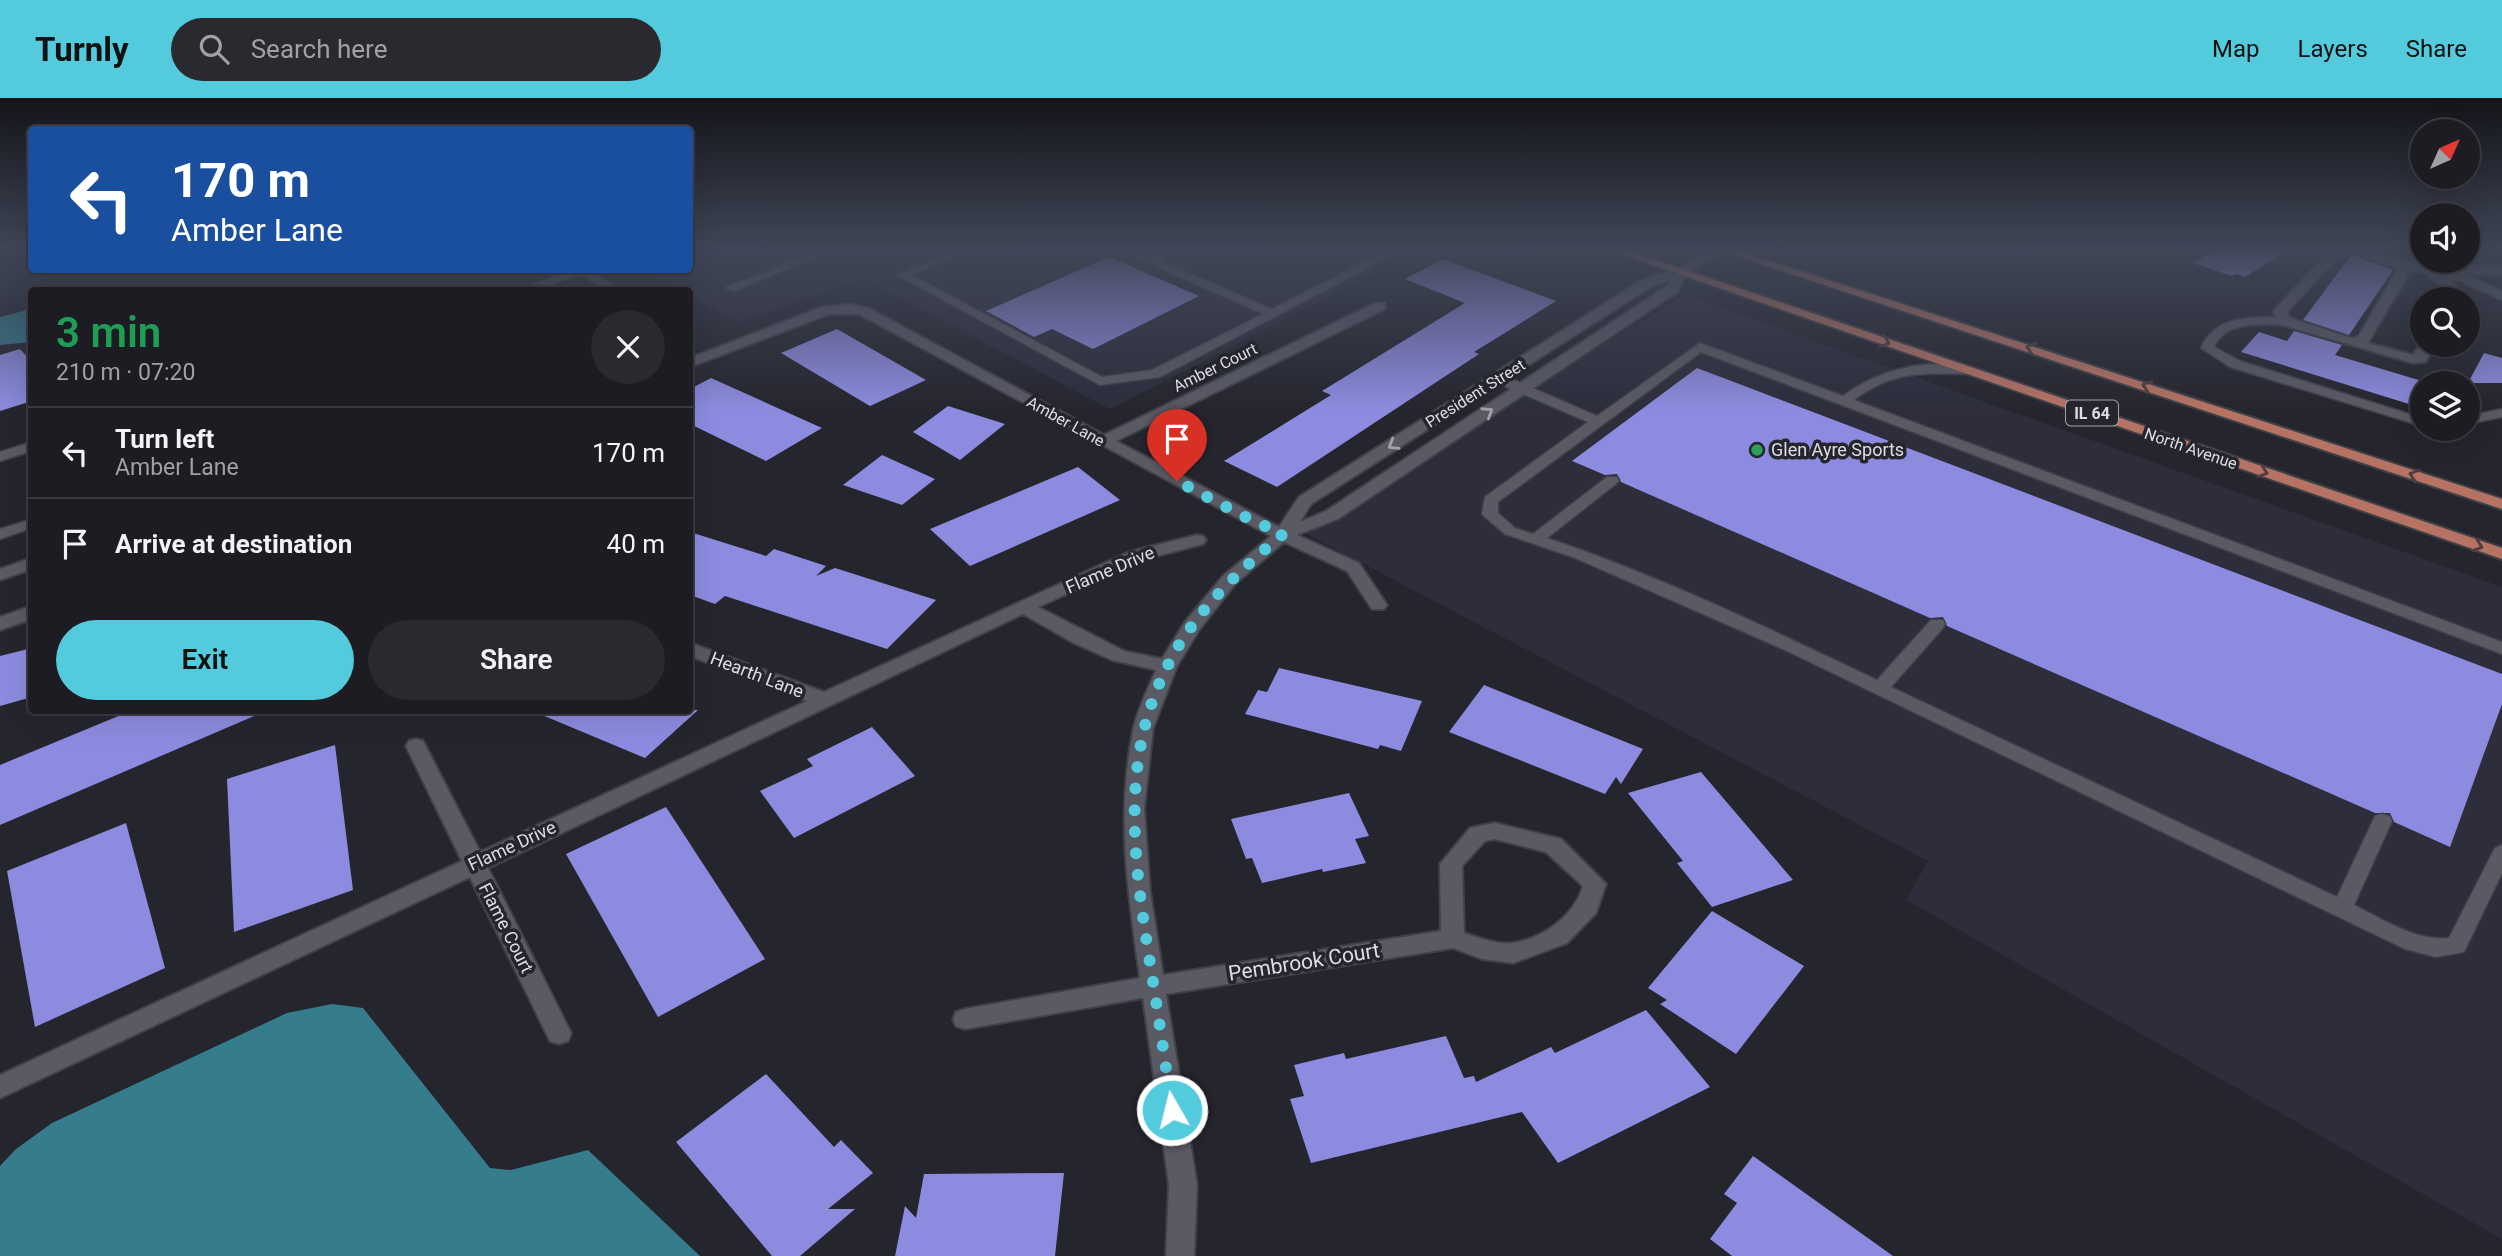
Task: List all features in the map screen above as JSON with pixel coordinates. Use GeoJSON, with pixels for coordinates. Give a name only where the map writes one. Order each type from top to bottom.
{"type":"FeatureCollection","features":[{"type":"Feature","properties":{"kind":"main road","name":"North Avenue"},"geometry":{"type":"LineString","coordinates":[[1772,303],[2502,554]]}},
{"type":"Feature","properties":{"kind":"main road","name":"IL 64"},"geometry":{"type":"LineString","coordinates":[[1890,303],[2502,504]]}},
{"type":"Feature","properties":{"kind":"street","name":"President Street"},"geometry":{"type":"LineString","coordinates":[[1180,1256],[1183,1185],[1139,891],[1133,808],[1143,727],[1167,666],[1192,626],[1229,580],[1283,534],[1305,501],[1617,303]]}},
{"type":"Feature","properties":{"kind":"street","name":"President Street"},"geometry":{"type":"LineString","coordinates":[[1283,534],[1332,515],[1651,303]]}},
{"type":"Feature","properties":{"kind":"street"},"geometry":{"type":"LineString","coordinates":[[2288,303],[2280,312],[2284,321],[2413,359],[2422,357]]}},
{"type":"Feature","properties":{"kind":"street"},"geometry":{"type":"LineString","coordinates":[[2350,342],[2363,340],[2385,303]]}},
{"type":"Feature","properties":{"kind":"street","name":"Amber Court"},"geometry":{"type":"LineString","coordinates":[[1103,441],[1380,306]]}},
{"type":"Feature","properties":{"kind":"street","name":"Amber Lane"},"geometry":{"type":"LineString","coordinates":[[693,362],[827,310],[849,308],[863,311],[1251,520],[1353,567],[1378,605]]}},
{"type":"Feature","properties":{"kind":"street","name":"Flame Drive"},"geometry":{"type":"LineString","coordinates":[[0,1087],[1135,556],[1198,540]]}},
{"type":"Feature","properties":{"kind":"street"},"geometry":{"type":"LineString","coordinates":[[0,575],[28,564]]}},
{"type":"Feature","properties":{"kind":"street"},"geometry":{"type":"LineString","coordinates":[[1024,607],[1081,639],[1119,656],[1167,666]]}},
{"type":"Feature","properties":{"kind":"street"},"geometry":{"type":"LineString","coordinates":[[0,624],[28,614]]}},
{"type":"Feature","properties":{"kind":"street","name":"Hearth Lane"},"geometry":{"type":"LineString","coordinates":[[693,650],[825,701]]}},
{"type":"Feature","properties":{"kind":"street","name":"Flame Court"},"geometry":{"type":"LineString","coordinates":[[416,746],[559,1033]]}},
{"type":"Feature","properties":{"kind":"street","name":"Pembrook Court"},"geometry":{"type":"LineString","coordinates":[[1154,986],[1453,939],[1482,949],[1513,953],[1559,936],[1588,907],[1595,884],[1553,845],[1495,831],[1478,834],[1451,864],[1453,939]]}},
{"type":"Feature","properties":{"kind":"street"},"geometry":{"type":"LineString","coordinates":[[965,1019],[1154,986]]}},
{"type":"Feature","properties":{"kind":"lane"},"geometry":{"type":"LineString","coordinates":[[955,303],[1100,381],[1155,374],[1295,303]]}},
{"type":"Feature","properties":{"kind":"lane"},"geometry":{"type":"LineString","coordinates":[[1249,303],[1274,314]]}},
{"type":"Feature","properties":{"kind":"lane"},"geometry":{"type":"LineString","coordinates":[[2284,321],[2235,323],[2217,335],[2207,348],[2235,364],[2410,418]]}},
{"type":"Feature","properties":{"kind":"lane"},"geometry":{"type":"LineString","coordinates":[[2502,648],[1700,347],[1490,500],[1490,514],[1510,531],[1581,555],[1717,613],[2413,943],[2436,948],[2456,946],[2502,853]]}},
{"type":"Feature","properties":{"kind":"lane"},"geometry":{"type":"LineString","coordinates":[[1843,401],[1874,379],[1888,374],[1930,369],[1966,370]]}},
{"type":"Feature","properties":{"kind":"lane"},"geometry":{"type":"LineString","coordinates":[[1498,378],[1598,421]]}},
{"type":"Feature","properties":{"kind":"lane"},"geometry":{"type":"LineString","coordinates":[[2480,418],[2502,413]]}},
{"type":"Feature","properties":{"kind":"lane"},"geometry":{"type":"LineString","coordinates":[[0,457],[28,447]]}},
{"type":"Feature","properties":{"kind":"lane"},"geometry":{"type":"LineString","coordinates":[[1536,539],[1612,480]]}},
{"type":"Feature","properties":{"kind":"lane"},"geometry":{"type":"LineString","coordinates":[[0,534],[28,524]]}},
{"type":"Feature","properties":{"kind":"lane"},"geometry":{"type":"LineString","coordinates":[[1880,688],[1937,624]]}},
{"type":"Feature","properties":{"kind":"lane"},"geometry":{"type":"LineString","coordinates":[[2342,909],[2382,821]]}},
{"type":"Feature","properties":{"kind":"shaded area"},"geometry":{"type":"Polygon","coordinates":[[[703,303],[794,303],[739,323],[703,303]]]}},
{"type":"Feature","properties":{"kind":"shaded area"},"geometry":{"type":"Polygon","coordinates":[[[909,303],[1317,303],[1110,409],[909,303]]]}},
{"type":"Feature","properties":{"kind":"shaded area"},"geometry":{"type":"Polygon","coordinates":[[[1672,303],[1708,303],[2502,587],[2502,1239],[1906,900],[1928,861],[1303,532],[1534,385],[1672,303]]]}},
{"type":"Feature","properties":{"kind":"water"},"geometry":{"type":"Polygon","coordinates":[[[28,310],[28,342],[0,345],[0,317],[28,310]]]}},
{"type":"Feature","properties":{"kind":"water"},"geometry":{"type":"Polygon","coordinates":[[[332,1004],[363,1008],[490,1168],[511,1170],[588,1150],[700,1256],[0,1256],[0,1166],[16,1149],[52,1123],[287,1013],[332,1004]]]}},
{"type":"Feature","properties":{"kind":"building"},"geometry":{"type":"Polygon","coordinates":[[[1004,303],[1185,303],[1093,349],[1052,329],[1034,337],[986,311],[1004,303]]]}},
{"type":"Feature","properties":{"kind":"building"},"geometry":{"type":"Polygon","coordinates":[[[1465,303],[1553,303],[1474,352],[1479,354],[1277,487],[1224,461],[1331,395],[1322,391],[1465,303]]]}},
{"type":"Feature","properties":{"kind":"building"},"geometry":{"type":"Polygon","coordinates":[[[2316,303],[2371,303],[2349,335],[2303,320],[2316,303]]]}},
{"type":"Feature","properties":{"kind":"building"},"geometry":{"type":"Polygon","coordinates":[[[837,329],[926,380],[870,406],[781,353],[837,329]]]}},
{"type":"Feature","properties":{"kind":"building"},"geometry":{"type":"Polygon","coordinates":[[[2294,331],[2342,345],[2335,355],[2410,377],[2410,404],[2241,352],[2259,332],[2287,341],[2294,331]]]}},
{"type":"Feature","properties":{"kind":"building"},"geometry":{"type":"Polygon","coordinates":[[[20,349],[28,358],[28,402],[0,411],[0,355],[20,349]]]}},
{"type":"Feature","properties":{"kind":"building"},"geometry":{"type":"Polygon","coordinates":[[[2484,353],[2502,358],[2502,383],[2480,383],[2480,371],[2474,371],[2484,353]]]}},
{"type":"Feature","properties":{"kind":"building"},"geometry":{"type":"Polygon","coordinates":[[[1697,368],[2502,674],[2502,704],[2450,847],[2394,822],[2390,813],[2375,813],[1947,626],[1943,617],[1930,618],[1621,482],[1617,474],[1605,475],[1572,461],[1697,368]]]}},
{"type":"Feature","properties":{"kind":"building"},"geometry":{"type":"Polygon","coordinates":[[[711,378],[822,428],[766,461],[693,425],[693,387],[711,378]]]}},
{"type":"Feature","properties":{"kind":"building"},"geometry":{"type":"Polygon","coordinates":[[[948,406],[1005,424],[960,460],[913,432],[948,406]]]}},
{"type":"Feature","properties":{"kind":"building"},"geometry":{"type":"Polygon","coordinates":[[[882,455],[935,479],[902,505],[843,485],[882,455]]]}},
{"type":"Feature","properties":{"kind":"building"},"geometry":{"type":"Polygon","coordinates":[[[1078,467],[1120,500],[970,566],[930,529],[1078,467]]]}},
{"type":"Feature","properties":{"kind":"building"},"geometry":{"type":"Polygon","coordinates":[[[693,533],[766,556],[774,549],[826,566],[816,576],[835,568],[936,600],[887,649],[725,596],[715,604],[693,596],[693,533]]]}},
{"type":"Feature","properties":{"kind":"building"},"geometry":{"type":"Polygon","coordinates":[[[28,649],[28,698],[0,706],[0,656],[28,649]]]}},
{"type":"Feature","properties":{"kind":"building"},"geometry":{"type":"Polygon","coordinates":[[[1279,668],[1422,701],[1401,751],[1380,745],[1378,749],[1245,714],[1258,690],[1267,692],[1279,668]]]}},
{"type":"Feature","properties":{"kind":"building"},"geometry":{"type":"Polygon","coordinates":[[[1484,685],[1643,749],[1621,784],[1616,777],[1605,794],[1449,732],[1484,685]]]}},
{"type":"Feature","properties":{"kind":"building"},"geometry":{"type":"Polygon","coordinates":[[[693,710],[698,710],[645,758],[540,714],[693,714],[693,710]]]}},
{"type":"Feature","properties":{"kind":"building"},"geometry":{"type":"Polygon","coordinates":[[[123,714],[259,714],[0,825],[0,765],[123,714]]]}},
{"type":"Feature","properties":{"kind":"building"},"geometry":{"type":"Polygon","coordinates":[[[872,727],[915,776],[794,838],[760,791],[813,766],[807,759],[872,727]]]}},
{"type":"Feature","properties":{"kind":"building"},"geometry":{"type":"Polygon","coordinates":[[[335,745],[353,890],[234,932],[227,779],[335,745]]]}},
{"type":"Feature","properties":{"kind":"building"},"geometry":{"type":"Polygon","coordinates":[[[1701,772],[1793,880],[1712,907],[1677,863],[1683,861],[1628,793],[1701,772]]]}},
{"type":"Feature","properties":{"kind":"building"},"geometry":{"type":"Polygon","coordinates":[[[1349,793],[1369,836],[1355,839],[1366,863],[1323,872],[1322,869],[1262,883],[1252,858],[1246,859],[1231,819],[1349,793]]]}},
{"type":"Feature","properties":{"kind":"building"},"geometry":{"type":"Polygon","coordinates":[[[666,807],[765,959],[658,1017],[566,854],[666,807]]]}},
{"type":"Feature","properties":{"kind":"building"},"geometry":{"type":"Polygon","coordinates":[[[126,823],[165,968],[35,1027],[7,871],[126,823]]]}},
{"type":"Feature","properties":{"kind":"building"},"geometry":{"type":"Polygon","coordinates":[[[1712,911],[1804,966],[1736,1054],[1660,1004],[1667,1000],[1648,988],[1712,911]]]}},
{"type":"Feature","properties":{"kind":"building"},"geometry":{"type":"Polygon","coordinates":[[[1646,1010],[1710,1087],[1558,1163],[1522,1112],[1311,1163],[1290,1099],[1304,1096],[1294,1065],[1344,1053],[1346,1059],[1446,1036],[1464,1078],[1474,1076],[1476,1082],[1551,1047],[1555,1053],[1646,1010]]]}},
{"type":"Feature","properties":{"kind":"building"},"geometry":{"type":"Polygon","coordinates":[[[766,1074],[834,1147],[841,1140],[873,1173],[828,1209],[855,1209],[800,1256],[772,1256],[676,1142],[766,1074]]]}},
{"type":"Feature","properties":{"kind":"building"},"geometry":{"type":"Polygon","coordinates":[[[1753,1156],[1893,1256],[1732,1256],[1710,1239],[1737,1203],[1724,1194],[1753,1156]]]}},
{"type":"Feature","properties":{"kind":"building"},"geometry":{"type":"Polygon","coordinates":[[[1064,1173],[1055,1256],[895,1256],[905,1206],[916,1218],[924,1174],[1064,1173]]]}},
{"type":"Feature","properties":{"kind":"place","name":"Glen Ayre Sports"},"geometry":{"type":"Point","coordinates":[1757,450]}},
{"type":"Feature","properties":{"kind":"route"},"geometry":{"type":"LineString","coordinates":[[1172,1110],[1139,891],[1133,808],[1143,727],[1167,666],[1192,626],[1229,580],[1283,534],[1177,481]]}}]}
